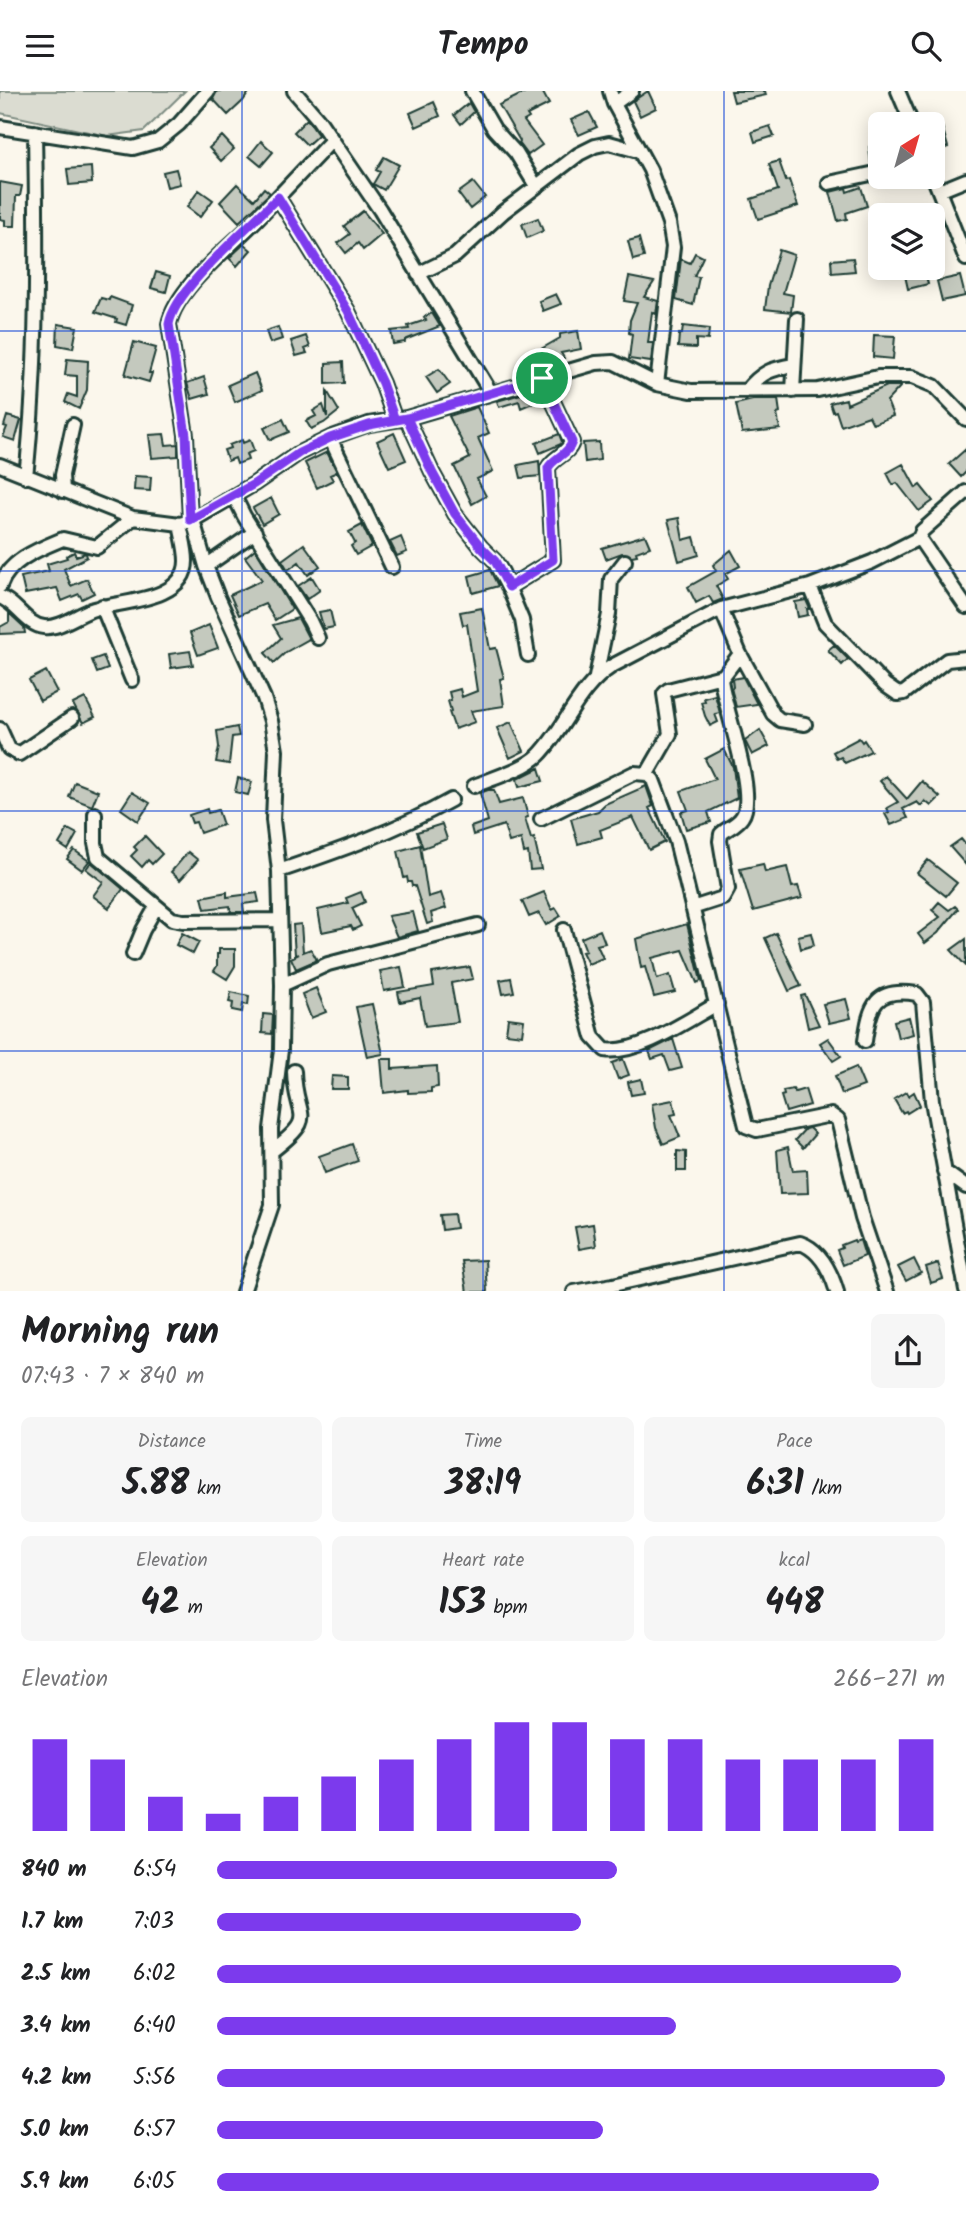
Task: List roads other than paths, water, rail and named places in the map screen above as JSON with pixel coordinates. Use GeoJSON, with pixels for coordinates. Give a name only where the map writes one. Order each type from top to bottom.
{"type":"FeatureCollection","features":[{"type":"Feature","properties":{"kind":"street"},"geometry":{"type":"LineString","coordinates":[[0,127],[133,148],[158,141],[179,124],[208,91]]}},
{"type":"Feature","properties":{"kind":"street"},"geometry":{"type":"LineString","coordinates":[[471,91],[494,129],[516,153],[536,185]]}},
{"type":"Feature","properties":{"kind":"street"},"geometry":{"type":"LineString","coordinates":[[632,91],[612,97],[650,170],[670,223],[673,247],[657,384]]}},
{"type":"Feature","properties":{"kind":"street"},"geometry":{"type":"LineString","coordinates":[[898,91],[907,112]]}},
{"type":"Feature","properties":{"kind":"street"},"geometry":{"type":"LineString","coordinates":[[298,92],[380,210],[491,393]]}},
{"type":"Feature","properties":{"kind":"street"},"geometry":{"type":"LineString","coordinates":[[26,477],[35,369],[35,132]]}},
{"type":"Feature","properties":{"kind":"street"},"geometry":{"type":"LineString","coordinates":[[0,597],[14,604],[33,624],[46,628],[59,625],[79,613],[102,606],[121,605],[173,588],[184,571],[188,521],[186,435],[169,324],[171,315],[183,294],[332,140]]}},
{"type":"Feature","properties":{"kind":"street"},"geometry":{"type":"LineString","coordinates":[[418,274],[455,256],[536,185],[595,146],[610,143],[638,151]]}},
{"type":"Feature","properties":{"kind":"street"},"geometry":{"type":"LineString","coordinates":[[829,183],[868,175]]}},
{"type":"Feature","properties":{"kind":"street"},"geometry":{"type":"LineString","coordinates":[[966,180],[939,191],[966,259]]}},
{"type":"Feature","properties":{"kind":"street"},"geometry":{"type":"LineString","coordinates":[[278,197],[348,311],[382,383],[455,514],[495,561],[522,620],[528,655]]}},
{"type":"Feature","properties":{"kind":"street"},"geometry":{"type":"LineString","coordinates":[[793,391],[797,319]]}},
{"type":"Feature","properties":{"kind":"street"},"geometry":{"type":"LineString","coordinates":[[0,465],[134,518],[188,521],[234,496],[299,453],[330,438],[369,425],[401,419],[608,361],[657,384],[691,391],[818,390],[878,377],[912,377],[934,386],[966,419]]}},
{"type":"Feature","properties":{"kind":"street"},"geometry":{"type":"LineString","coordinates":[[746,391],[769,370],[794,365]]}},
{"type":"Feature","properties":{"kind":"street"},"geometry":{"type":"LineString","coordinates":[[509,587],[553,560],[548,468],[551,462],[566,452],[572,442],[542,378]]}},
{"type":"Feature","properties":{"kind":"street"},"geometry":{"type":"LineString","coordinates":[[63,491],[62,475],[73,425]]}},
{"type":"Feature","properties":{"kind":"street"},"geometry":{"type":"LineString","coordinates":[[330,438],[392,566]]}},
{"type":"Feature","properties":{"kind":"street"},"geometry":{"type":"LineString","coordinates":[[474,786],[537,758],[596,677],[722,608],[810,586],[872,562],[919,538],[922,531],[966,492]]}},
{"type":"Feature","properties":{"kind":"street"},"geometry":{"type":"LineString","coordinates":[[234,496],[318,638]]}},
{"type":"Feature","properties":{"kind":"street"},"geometry":{"type":"LineString","coordinates":[[0,586],[10,568],[48,546],[69,539],[97,547],[134,518]]}},
{"type":"Feature","properties":{"kind":"street"},"geometry":{"type":"LineString","coordinates":[[188,521],[233,634],[264,698],[276,751],[273,820],[279,871],[278,920],[282,985],[281,1050],[271,1129],[272,1205],[243,1291]]}},
{"type":"Feature","properties":{"kind":"street"},"geometry":{"type":"LineString","coordinates":[[206,566],[255,533]]}},
{"type":"Feature","properties":{"kind":"street"},"geometry":{"type":"LineString","coordinates":[[919,538],[966,607]]}},
{"type":"Feature","properties":{"kind":"street"},"geometry":{"type":"LineString","coordinates":[[596,677],[606,629],[611,579],[625,561]]}},
{"type":"Feature","properties":{"kind":"street"},"geometry":{"type":"LineString","coordinates":[[810,586],[825,623],[885,685],[898,694],[904,693],[947,660],[966,658]]}},
{"type":"Feature","properties":{"kind":"street"},"geometry":{"type":"LineString","coordinates":[[102,606],[132,680]]}},
{"type":"Feature","properties":{"kind":"street"},"geometry":{"type":"LineString","coordinates":[[722,608],[740,654],[773,714],[780,720],[805,724]]}},
{"type":"Feature","properties":{"kind":"street"},"geometry":{"type":"LineString","coordinates":[[692,908],[726,895],[728,889],[721,834],[742,818],[746,810],[744,773],[721,686],[722,676],[740,654]]}},
{"type":"Feature","properties":{"kind":"street"},"geometry":{"type":"LineString","coordinates":[[647,774],[670,734],[664,694],[668,690],[722,676]]}},
{"type":"Feature","properties":{"kind":"street"},"geometry":{"type":"LineString","coordinates":[[0,729],[9,749],[19,754],[72,718]]}},
{"type":"Feature","properties":{"kind":"street"},"geometry":{"type":"LineString","coordinates":[[541,819],[634,773],[647,774],[653,780],[676,841],[746,1126],[757,1130],[831,1115],[838,1120],[862,1218],[887,1291]]}},
{"type":"Feature","properties":{"kind":"street"},"geometry":{"type":"LineString","coordinates":[[279,871],[417,820],[451,800]]}},
{"type":"Feature","properties":{"kind":"street"},"geometry":{"type":"LineString","coordinates":[[95,814],[98,857],[172,919],[278,920]]}},
{"type":"Feature","properties":{"kind":"street"},"geometry":{"type":"LineString","coordinates":[[134,954],[156,907]]}},
{"type":"Feature","properties":{"kind":"street"},"geometry":{"type":"LineString","coordinates":[[282,985],[328,964],[478,925]]}},
{"type":"Feature","properties":{"kind":"street"},"geometry":{"type":"LineString","coordinates":[[564,930],[593,1037],[605,1050],[615,1051],[644,1042],[717,1004]]}},
{"type":"Feature","properties":{"kind":"street"},"geometry":{"type":"LineString","coordinates":[[865,1041],[875,1000],[905,992],[916,994],[923,1002],[932,1101],[966,1290]]}},
{"type":"Feature","properties":{"kind":"street"},"geometry":{"type":"LineString","coordinates":[[272,1151],[294,1133],[302,1121],[303,1115],[295,1091],[294,1071]]}},
{"type":"Feature","properties":{"kind":"street"},"geometry":{"type":"LineString","coordinates":[[944,1171],[966,1187]]}},
{"type":"Feature","properties":{"kind":"street"},"geometry":{"type":"LineString","coordinates":[[574,1291],[613,1285],[800,1243],[809,1246],[828,1269],[836,1291]]}}]}
